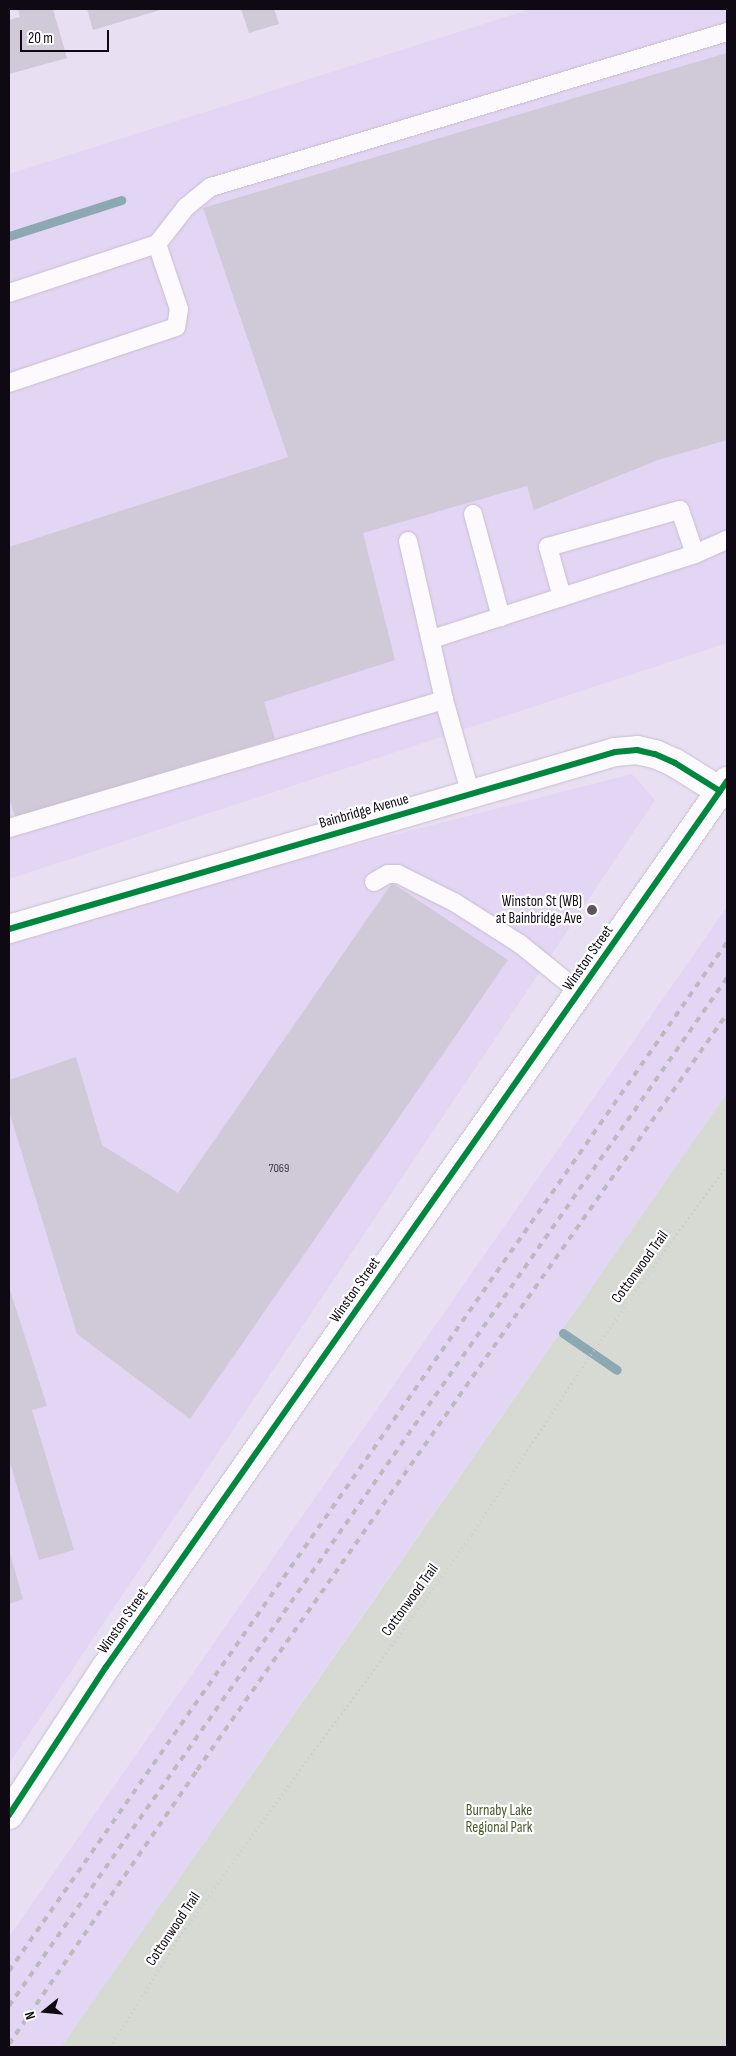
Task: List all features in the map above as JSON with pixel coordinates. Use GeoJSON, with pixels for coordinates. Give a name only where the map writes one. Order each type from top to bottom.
{"type":"FeatureCollection","features":[{"type":"Feature","properties":{"kind":"street","name":"Bainbridge Avenue"},"geometry":{"type":"LineString","coordinates":[[9,929],[595,756],[637,750],[655,754],[724,786]]}},
{"type":"Feature","properties":{"kind":"street","name":"Winston Street"},"geometry":{"type":"LineString","coordinates":[[9,1815],[106,1667],[724,786]]}},
{"type":"Feature","properties":{"kind":"lane"},"geometry":{"type":"LineString","coordinates":[[9,293],[157,244],[186,207],[211,187],[727,32]]}},
{"type":"Feature","properties":{"kind":"lane"},"geometry":{"type":"LineString","coordinates":[[9,383],[176,327],[179,309],[157,244]]}},
{"type":"Feature","properties":{"kind":"lane"},"geometry":{"type":"LineString","coordinates":[[562,597],[548,548],[680,510],[695,554]]}},
{"type":"Feature","properties":{"kind":"lane"},"geometry":{"type":"LineString","coordinates":[[473,514],[502,617]]}},
{"type":"Feature","properties":{"kind":"lane"},"geometry":{"type":"LineString","coordinates":[[408,540],[432,639],[444,700],[470,792]]}},
{"type":"Feature","properties":{"kind":"lane"},"geometry":{"type":"LineString","coordinates":[[432,639],[695,554],[727,540]]}},
{"type":"Feature","properties":{"kind":"lane"},"geometry":{"type":"LineString","coordinates":[[9,828],[444,700]]}},
{"type":"Feature","properties":{"kind":"lane"},"geometry":{"type":"LineString","coordinates":[[374,882],[388,874],[398,874],[454,902],[520,944],[579,992]]}},
{"type":"Feature","properties":{"kind":"shaded area"},"geometry":{"type":"Polygon","coordinates":[[[531,9],[727,9],[727,643],[9,879],[9,174],[531,9]]]}},
{"type":"Feature","properties":{"kind":"shaded area"},"geometry":{"type":"Polygon","coordinates":[[[632,774],[655,800],[9,1764],[9,933],[632,774]]]}},
{"type":"Feature","properties":{"kind":"shaded area"},"geometry":{"type":"Polygon","coordinates":[[[727,907],[727,1093],[61,2047],[9,2047],[9,1937],[727,907]]]}},
{"type":"Feature","properties":{"kind":"green space","name":"Burnaby Lake Regional Park"},"geometry":{"type":"Polygon","coordinates":[[[727,1093],[727,2047],[61,2047],[362,1617],[727,1093]]]}},
{"type":"Feature","properties":{"kind":"building"},"geometry":{"type":"Polygon","coordinates":[[[18,9],[53,9],[67,58],[9,74],[9,20],[20,17],[18,9]]]}},
{"type":"Feature","properties":{"kind":"building"},"geometry":{"type":"Polygon","coordinates":[[[87,9],[160,9],[160,10],[93,30],[87,9]]]}},
{"type":"Feature","properties":{"kind":"building"},"geometry":{"type":"Polygon","coordinates":[[[241,9],[274,9],[279,24],[249,33],[241,9]]]}},
{"type":"Feature","properties":{"kind":"building"},"geometry":{"type":"Polygon","coordinates":[[[727,53],[727,440],[658,460],[534,510],[527,486],[363,533],[395,660],[264,702],[275,739],[15,817],[9,797],[9,547],[288,457],[203,208],[727,53]]]}},
{"type":"Feature","properties":{"kind":"building"},"geometry":{"type":"Polygon","coordinates":[[[392,883],[508,960],[190,1419],[77,1334],[9,1111],[9,1080],[76,1057],[102,1145],[178,1193],[392,883]]]}},
{"type":"Feature","properties":{"kind":"building"},"geometry":{"type":"Polygon","coordinates":[[[9,1287],[47,1406],[32,1410],[74,1550],[39,1560],[9,1459],[9,1287]]]}},
{"type":"Feature","properties":{"kind":"building"},"geometry":{"type":"Polygon","coordinates":[[[9,1550],[23,1599],[9,1604],[9,1550]]]}},
{"type":"Feature","properties":{"kind":"waterway"},"geometry":{"type":"LineString","coordinates":[[9,236],[121,200]]}},
{"type":"Feature","properties":{"kind":"waterway"},"geometry":{"type":"LineString","coordinates":[[563,1333],[617,1370]]}},
{"type":"Feature","properties":{"kind":"railway"},"geometry":{"type":"LineString","coordinates":[[9,1971],[727,942]]}},
{"type":"Feature","properties":{"kind":"railway"},"geometry":{"type":"LineString","coordinates":[[9,2006],[727,978]]}},
{"type":"Feature","properties":{"kind":"railway"},"geometry":{"type":"LineString","coordinates":[[9,2044],[197,1770],[727,1014]]}},
{"type":"Feature","properties":{"kind":"cycle path"},"geometry":{"type":"LineString","coordinates":[[9,929],[615,752],[637,750],[655,754],[675,763],[720,791]]}},
{"type":"Feature","properties":{"kind":"cycle path"},"geometry":{"type":"LineString","coordinates":[[9,1815],[106,1667],[727,781]]}},
{"type":"Feature","properties":{"kind":"place","name":"Winston St (WB) at Bainbridge Ave"},"geometry":{"type":"Point","coordinates":[592,910]}}]}
